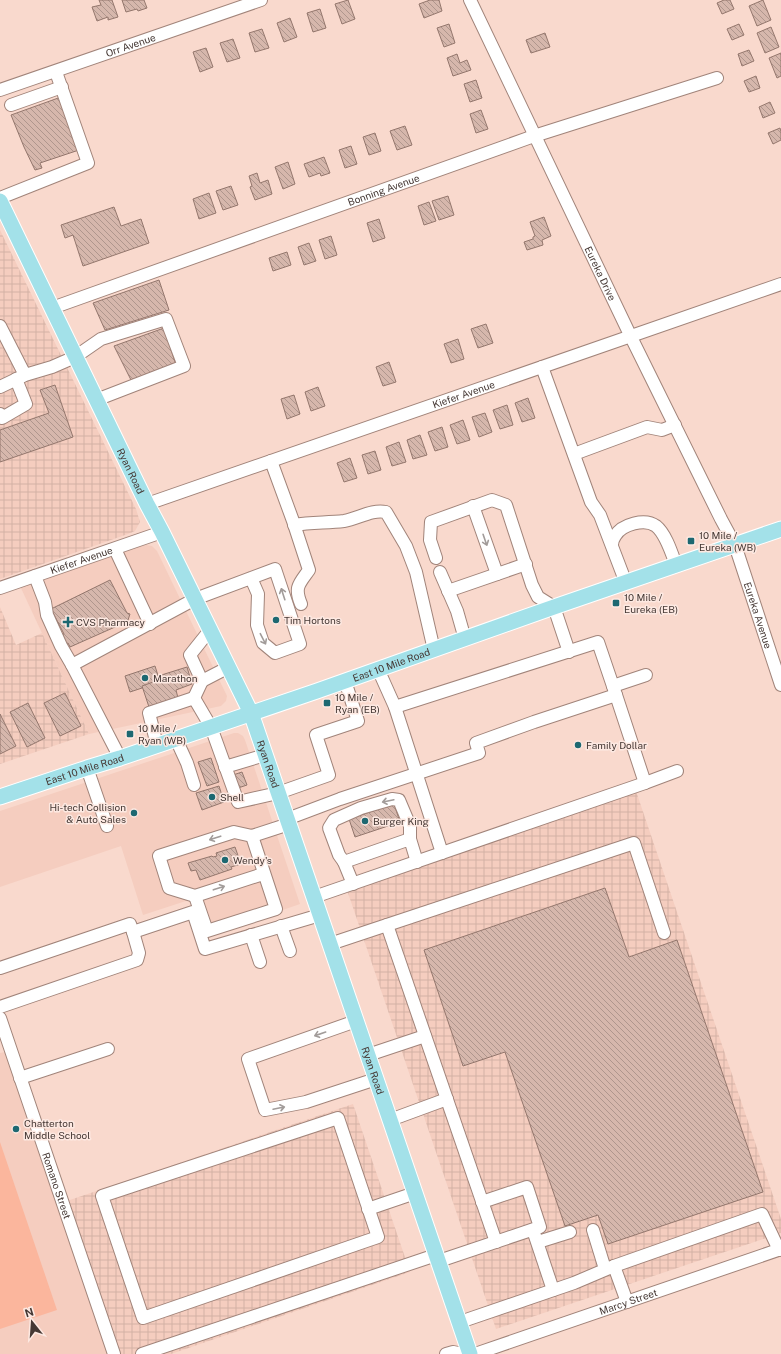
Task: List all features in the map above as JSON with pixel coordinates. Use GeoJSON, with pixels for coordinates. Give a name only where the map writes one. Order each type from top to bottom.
{"type":"FeatureCollection","features":[{"type":"Feature","properties":{"kind":"main road","name":"Ryan Road"},"geometry":{"type":"LineString","coordinates":[[0,201],[96,400],[251,713],[470,1354]]}},
{"type":"Feature","properties":{"kind":"main road","name":"East 10 Mile Road"},"geometry":{"type":"LineString","coordinates":[[0,797],[211,727],[781,529]]}},
{"type":"Feature","properties":{"kind":"street","name":"Orr Avenue"},"geometry":{"type":"LineString","coordinates":[[0,90],[56,72],[261,0]]}},
{"type":"Feature","properties":{"kind":"street","name":"Eureka Drive"},"geometry":{"type":"LineString","coordinates":[[470,0],[631,337],[735,545]]}},
{"type":"Feature","properties":{"kind":"street"},"geometry":{"type":"LineString","coordinates":[[0,198],[88,163],[56,72]]}},
{"type":"Feature","properties":{"kind":"street","name":"Bonning Avenue"},"geometry":{"type":"LineString","coordinates":[[52,308],[534,136],[717,78]]}},
{"type":"Feature","properties":{"kind":"street"},"geometry":{"type":"LineString","coordinates":[[11,105],[62,87]]}},
{"type":"Feature","properties":{"kind":"street","name":"Kiefer Avenue"},"geometry":{"type":"LineString","coordinates":[[147,504],[781,284]]}},
{"type":"Feature","properties":{"kind":"street"},"geometry":{"type":"LineString","coordinates":[[0,386],[75,357],[101,339],[166,319],[184,366],[96,400]]}},
{"type":"Feature","properties":{"kind":"street"},"geometry":{"type":"LineString","coordinates":[[0,326],[20,377],[26,404],[2,418],[0,414]]}},
{"type":"Feature","properties":{"kind":"street"},"geometry":{"type":"LineString","coordinates":[[542,368],[591,502],[600,515],[626,583]]}},
{"type":"Feature","properties":{"kind":"street"},"geometry":{"type":"LineString","coordinates":[[574,454],[647,427],[662,430],[675,425]]}},
{"type":"Feature","properties":{"kind":"street"},"geometry":{"type":"LineString","coordinates":[[271,461],[309,570],[298,585],[297,595],[301,604]]}},
{"type":"Feature","properties":{"kind":"street"},"geometry":{"type":"LineString","coordinates":[[436,558],[430,540],[431,522],[492,500],[506,505],[532,585],[538,597],[554,607],[569,652]]}},
{"type":"Feature","properties":{"kind":"street"},"geometry":{"type":"LineString","coordinates":[[473,506],[497,574]]}},
{"type":"Feature","properties":{"kind":"street"},"geometry":{"type":"LineString","coordinates":[[294,524],[307,522],[345,521],[378,511],[386,512],[406,546],[416,572],[434,650]]}},
{"type":"Feature","properties":{"kind":"street"},"geometry":{"type":"LineString","coordinates":[[612,545],[615,536],[622,528],[631,524],[642,522],[656,526],[665,538],[676,565]]}},
{"type":"Feature","properties":{"kind":"street","name":"Kiefer Avenue"},"geometry":{"type":"LineString","coordinates":[[0,588],[162,532]]}},
{"type":"Feature","properties":{"kind":"street","name":"Eureka Avenue"},"geometry":{"type":"LineString","coordinates":[[735,545],[781,685]]}},
{"type":"Feature","properties":{"kind":"street"},"geometry":{"type":"LineString","coordinates":[[115,549],[150,624]]}},
{"type":"Feature","properties":{"kind":"street"},"geometry":{"type":"LineString","coordinates":[[448,591],[526,564]]}},
{"type":"Feature","properties":{"kind":"street"},"geometry":{"type":"LineString","coordinates":[[72,665],[195,599],[251,578],[275,569],[300,644],[275,653],[263,643],[257,625],[258,594],[251,578]]}},
{"type":"Feature","properties":{"kind":"street"},"geometry":{"type":"LineString","coordinates":[[440,572],[457,611],[465,638]]}},
{"type":"Feature","properties":{"kind":"street"},"geometry":{"type":"LineString","coordinates":[[35,576],[45,602],[47,615],[61,646],[120,758]]}},
{"type":"Feature","properties":{"kind":"street"},"geometry":{"type":"LineString","coordinates":[[202,681],[190,655],[210,630]]}},
{"type":"Feature","properties":{"kind":"street"},"geometry":{"type":"LineString","coordinates":[[396,707],[598,642],[645,783]]}},
{"type":"Feature","properties":{"kind":"street"},"geometry":{"type":"LineString","coordinates":[[157,745],[149,713],[194,698],[202,681],[229,667]]}},
{"type":"Feature","properties":{"kind":"street"},"geometry":{"type":"LineString","coordinates":[[378,669],[396,707],[442,853]]}},
{"type":"Feature","properties":{"kind":"street"},"geometry":{"type":"LineString","coordinates":[[263,874],[195,896],[170,888],[159,856],[234,832],[252,836],[340,799],[479,753],[476,742],[534,722],[615,691],[646,675]]}},
{"type":"Feature","properties":{"kind":"street"},"geometry":{"type":"LineString","coordinates":[[194,698],[211,727],[238,802],[278,793],[329,775],[316,735],[358,721],[345,681]]}},
{"type":"Feature","properties":{"kind":"street"},"geometry":{"type":"LineString","coordinates":[[176,739],[187,763],[194,785]]}},
{"type":"Feature","properties":{"kind":"street"},"geometry":{"type":"LineString","coordinates":[[225,767],[265,755]]}},
{"type":"Feature","properties":{"kind":"street"},"geometry":{"type":"LineString","coordinates":[[87,768],[107,826]]}},
{"type":"Feature","properties":{"kind":"street"},"geometry":{"type":"LineString","coordinates":[[314,897],[677,771]]}},
{"type":"Feature","properties":{"kind":"street"},"geometry":{"type":"LineString","coordinates":[[353,884],[344,862],[339,855],[329,828],[334,820],[361,808],[392,799],[399,800],[410,826],[410,839],[417,862]]}},
{"type":"Feature","properties":{"kind":"street"},"geometry":{"type":"LineString","coordinates":[[195,896],[207,931],[276,909],[263,874],[252,836]]}},
{"type":"Feature","properties":{"kind":"street"},"geometry":{"type":"LineString","coordinates":[[344,862],[410,839]]}},
{"type":"Feature","properties":{"kind":"street"},"geometry":{"type":"LineString","coordinates":[[330,944],[634,843],[664,933]]}},
{"type":"Feature","properties":{"kind":"street"},"geometry":{"type":"LineString","coordinates":[[133,932],[193,912],[205,949],[320,914]]}},
{"type":"Feature","properties":{"kind":"street"},"geometry":{"type":"LineString","coordinates":[[0,968],[130,924],[139,953],[137,960],[0,1007]]}},
{"type":"Feature","properties":{"kind":"street"},"geometry":{"type":"LineString","coordinates":[[387,925],[496,1242]]}},
{"type":"Feature","properties":{"kind":"street"},"geometry":{"type":"LineString","coordinates":[[281,926],[290,951]]}},
{"type":"Feature","properties":{"kind":"street"},"geometry":{"type":"LineString","coordinates":[[251,935],[260,962]]}},
{"type":"Feature","properties":{"kind":"street","name":"Romano Street"},"geometry":{"type":"LineString","coordinates":[[0,1018],[114,1354]]}},
{"type":"Feature","properties":{"kind":"street"},"geometry":{"type":"LineString","coordinates":[[356,1021],[248,1059],[265,1110],[306,1102],[376,1079]]}},
{"type":"Feature","properties":{"kind":"street"},"geometry":{"type":"LineString","coordinates":[[368,1055],[426,1036]]}},
{"type":"Feature","properties":{"kind":"street"},"geometry":{"type":"LineString","coordinates":[[20,1078],[108,1050]]}},
{"type":"Feature","properties":{"kind":"street"},"geometry":{"type":"LineString","coordinates":[[390,1120],[447,1099]]}},
{"type":"Feature","properties":{"kind":"street"},"geometry":{"type":"LineString","coordinates":[[338,1118],[368,1208],[378,1237],[143,1318],[102,1196],[338,1118]]}},
{"type":"Feature","properties":{"kind":"street"},"geometry":{"type":"LineString","coordinates":[[142,1354],[438,1258],[496,1242],[540,1227],[527,1187],[482,1202]]}},
{"type":"Feature","properties":{"kind":"street"},"geometry":{"type":"LineString","coordinates":[[368,1208],[415,1193]]}},
{"type":"Feature","properties":{"kind":"street"},"geometry":{"type":"LineString","coordinates":[[460,1322],[574,1283],[610,1268],[762,1214],[780,1250]]}},
{"type":"Feature","properties":{"kind":"street"},"geometry":{"type":"LineString","coordinates":[[533,1230],[553,1290]]}},
{"type":"Feature","properties":{"kind":"street"},"geometry":{"type":"LineString","coordinates":[[593,1230],[627,1302]]}},
{"type":"Feature","properties":{"kind":"street"},"geometry":{"type":"LineString","coordinates":[[538,1242],[570,1232]]}},
{"type":"Feature","properties":{"kind":"street","name":"Marcy Street"},"geometry":{"type":"LineString","coordinates":[[475,1354],[780,1250]]}},
{"type":"Feature","properties":{"kind":"street"},"geometry":{"type":"LineString","coordinates":[[446,1354],[453,1352],[463,1354]]}},
{"type":"Feature","properties":{"kind":"shaded area"},"geometry":{"type":"Polygon","coordinates":[[[0,230],[136,509],[140,522],[135,531],[128,534],[0,579],[0,230]]]}},
{"type":"Feature","properties":{"kind":"shaded area"},"geometry":{"type":"Polygon","coordinates":[[[147,545],[152,546],[157,551],[227,696],[226,701],[221,706],[89,734],[20,586],[147,545]]]}},
{"type":"Feature","properties":{"kind":"shaded area"},"geometry":{"type":"Polygon","coordinates":[[[0,607],[16,645],[42,633],[89,734],[0,764],[0,607]]]}},
{"type":"Feature","properties":{"kind":"shaded area"},"geometry":{"type":"Polygon","coordinates":[[[234,733],[238,733],[243,736],[245,740],[300,904],[205,937],[192,899],[143,915],[121,846],[0,887],[0,811],[234,733]]]}},
{"type":"Feature","properties":{"kind":"shaded area"},"geometry":{"type":"Polygon","coordinates":[[[636,791],[781,1219],[781,1233],[496,1329],[347,890],[636,791]]]}},
{"type":"Feature","properties":{"kind":"shaded area","name":"Chatterton Middle School"},"geometry":{"type":"Polygon","coordinates":[[[5,1052],[109,1354],[0,1354],[0,1053],[5,1052]]]}},
{"type":"Feature","properties":{"kind":"shaded area"},"geometry":{"type":"Polygon","coordinates":[[[353,1104],[410,1272],[171,1354],[109,1354],[58,1204],[353,1104]]]}},
{"type":"Feature","properties":{"kind":"shaded area"},"geometry":{"type":"Polygon","coordinates":[[[0,1142],[57,1310],[0,1329],[0,1142]]]}},
{"type":"Feature","properties":{"kind":"building"},"geometry":{"type":"Polygon","coordinates":[[[99,0],[112,0],[118,17],[108,20],[108,17],[97,21],[92,7],[101,5],[99,0]]]}},
{"type":"Feature","properties":{"kind":"building"},"geometry":{"type":"Polygon","coordinates":[[[122,0],[144,0],[147,8],[138,11],[137,9],[126,12],[122,0]]]}},
{"type":"Feature","properties":{"kind":"building"},"geometry":{"type":"Polygon","coordinates":[[[348,0],[355,19],[342,24],[335,4],[348,0]]]}},
{"type":"Feature","properties":{"kind":"building"},"geometry":{"type":"Polygon","coordinates":[[[430,0],[439,0],[442,11],[424,18],[419,4],[430,0]]]}},
{"type":"Feature","properties":{"kind":"building"},"geometry":{"type":"Polygon","coordinates":[[[724,0],[730,0],[734,9],[722,14],[717,3],[724,0]]]}},
{"type":"Feature","properties":{"kind":"building"},"geometry":{"type":"Polygon","coordinates":[[[763,0],[771,20],[757,26],[749,6],[763,0]]]}},
{"type":"Feature","properties":{"kind":"building"},"geometry":{"type":"Polygon","coordinates":[[[320,9],[326,28],[313,32],[307,13],[320,9]]]}},
{"type":"Feature","properties":{"kind":"building"},"geometry":{"type":"Polygon","coordinates":[[[290,18],[297,37],[284,42],[277,23],[290,18]]]}},
{"type":"Feature","properties":{"kind":"building"},"geometry":{"type":"Polygon","coordinates":[[[449,24],[455,43],[444,47],[437,28],[449,24]]]}},
{"type":"Feature","properties":{"kind":"building"},"geometry":{"type":"Polygon","coordinates":[[[739,24],[744,35],[732,40],[727,29],[739,24]]]}},
{"type":"Feature","properties":{"kind":"building"},"geometry":{"type":"Polygon","coordinates":[[[771,27],[779,47],[765,53],[757,33],[771,27]]]}},
{"type":"Feature","properties":{"kind":"building"},"geometry":{"type":"Polygon","coordinates":[[[262,29],[269,48],[255,52],[249,33],[262,29]]]}},
{"type":"Feature","properties":{"kind":"building"},"geometry":{"type":"Polygon","coordinates":[[[545,33],[550,47],[531,53],[526,40],[545,33]]]}},
{"type":"Feature","properties":{"kind":"building"},"geometry":{"type":"Polygon","coordinates":[[[233,39],[240,58],[227,62],[220,43],[233,39]]]}},
{"type":"Feature","properties":{"kind":"building"},"geometry":{"type":"Polygon","coordinates":[[[206,48],[213,67],[200,72],[193,52],[206,48]]]}},
{"type":"Feature","properties":{"kind":"building"},"geometry":{"type":"Polygon","coordinates":[[[749,50],[754,61],[742,66],[738,54],[749,50]]]}},
{"type":"Feature","properties":{"kind":"building"},"geometry":{"type":"Polygon","coordinates":[[[781,53],[781,76],[777,78],[769,58],[781,53]]]}},
{"type":"Feature","properties":{"kind":"building"},"geometry":{"type":"Polygon","coordinates":[[[457,54],[460,63],[467,60],[471,70],[453,76],[447,58],[457,54]]]}},
{"type":"Feature","properties":{"kind":"building"},"geometry":{"type":"Polygon","coordinates":[[[756,76],[760,88],[749,92],[744,81],[756,76]]]}},
{"type":"Feature","properties":{"kind":"building"},"geometry":{"type":"Polygon","coordinates":[[[476,80],[482,98],[470,102],[464,84],[476,80]]]}},
{"type":"Feature","properties":{"kind":"building"},"geometry":{"type":"Polygon","coordinates":[[[61,97],[79,150],[40,163],[42,168],[35,170],[11,115],[61,97]]]}},
{"type":"Feature","properties":{"kind":"building"},"geometry":{"type":"Polygon","coordinates":[[[770,102],[775,113],[763,118],[759,107],[770,102]]]}},
{"type":"Feature","properties":{"kind":"building"},"geometry":{"type":"Polygon","coordinates":[[[481,110],[488,129],[476,133],[470,114],[481,110]]]}},
{"type":"Feature","properties":{"kind":"building"},"geometry":{"type":"Polygon","coordinates":[[[405,126],[412,145],[397,150],[390,131],[405,126]]]}},
{"type":"Feature","properties":{"kind":"building"},"geometry":{"type":"Polygon","coordinates":[[[780,128],[781,140],[773,144],[768,133],[780,128]]]}},
{"type":"Feature","properties":{"kind":"building"},"geometry":{"type":"Polygon","coordinates":[[[375,133],[381,151],[369,155],[363,137],[375,133]]]}},
{"type":"Feature","properties":{"kind":"building"},"geometry":{"type":"Polygon","coordinates":[[[351,146],[357,164],[345,168],[339,150],[351,146]]]}},
{"type":"Feature","properties":{"kind":"building"},"geometry":{"type":"Polygon","coordinates":[[[324,157],[330,173],[321,176],[320,173],[309,177],[304,164],[324,157]]]}},
{"type":"Feature","properties":{"kind":"building"},"geometry":{"type":"Polygon","coordinates":[[[288,162],[295,184],[283,189],[275,167],[288,162]]]}},
{"type":"Feature","properties":{"kind":"building"},"geometry":{"type":"Polygon","coordinates":[[[257,173],[260,183],[268,180],[272,194],[255,200],[250,187],[252,186],[249,176],[257,173]]]}},
{"type":"Feature","properties":{"kind":"building"},"geometry":{"type":"Polygon","coordinates":[[[231,186],[238,205],[223,210],[216,191],[231,186]]]}},
{"type":"Feature","properties":{"kind":"building"},"geometry":{"type":"Polygon","coordinates":[[[209,193],[216,213],[199,219],[193,199],[209,193]]]}},
{"type":"Feature","properties":{"kind":"building"},"geometry":{"type":"Polygon","coordinates":[[[448,196],[454,215],[439,220],[432,201],[448,196]]]}},
{"type":"Feature","properties":{"kind":"building"},"geometry":{"type":"Polygon","coordinates":[[[429,202],[436,221],[424,225],[418,206],[429,202]]]}},
{"type":"Feature","properties":{"kind":"building"},"geometry":{"type":"Polygon","coordinates":[[[114,207],[121,226],[141,219],[149,243],[83,266],[73,235],[65,238],[61,225],[114,207]]]}},
{"type":"Feature","properties":{"kind":"building"},"geometry":{"type":"Polygon","coordinates":[[[544,217],[551,236],[542,240],[543,245],[527,250],[524,242],[533,239],[535,236],[530,222],[544,217]]]}},
{"type":"Feature","properties":{"kind":"building"},"geometry":{"type":"Polygon","coordinates":[[[379,219],[385,238],[373,242],[367,223],[379,219]]]}},
{"type":"Feature","properties":{"kind":"building"},"geometry":{"type":"Polygon","coordinates":[[[331,236],[337,255],[325,259],[319,240],[331,236]]]}},
{"type":"Feature","properties":{"kind":"building"},"geometry":{"type":"Polygon","coordinates":[[[309,243],[316,261],[304,265],[298,247],[309,243]]]}},
{"type":"Feature","properties":{"kind":"building"},"geometry":{"type":"Polygon","coordinates":[[[287,252],[291,265],[273,271],[269,258],[287,252]]]}},
{"type":"Feature","properties":{"kind":"building"},"geometry":{"type":"Polygon","coordinates":[[[159,280],[169,310],[105,330],[93,303],[159,280]]]}},
{"type":"Feature","properties":{"kind":"building"},"geometry":{"type":"Polygon","coordinates":[[[486,324],[493,343],[478,348],[471,329],[486,324]]]}},
{"type":"Feature","properties":{"kind":"building"},"geometry":{"type":"Polygon","coordinates":[[[164,328],[176,365],[132,382],[114,346],[164,328]]]}},
{"type":"Feature","properties":{"kind":"building"},"geometry":{"type":"Polygon","coordinates":[[[458,339],[464,359],[451,363],[444,344],[458,339]]]}},
{"type":"Feature","properties":{"kind":"building"},"geometry":{"type":"Polygon","coordinates":[[[389,362],[396,382],[383,386],[376,367],[389,362]]]}},
{"type":"Feature","properties":{"kind":"building"},"geometry":{"type":"Polygon","coordinates":[[[55,385],[73,437],[0,462],[0,430],[49,413],[40,390],[55,385]]]}},
{"type":"Feature","properties":{"kind":"building"},"geometry":{"type":"Polygon","coordinates":[[[318,387],[325,406],[311,411],[305,392],[318,387]]]}},
{"type":"Feature","properties":{"kind":"building"},"geometry":{"type":"Polygon","coordinates":[[[294,395],[300,414],[287,419],[281,399],[294,395]]]}},
{"type":"Feature","properties":{"kind":"building"},"geometry":{"type":"Polygon","coordinates":[[[528,398],[535,418],[522,422],[515,403],[528,398]]]}},
{"type":"Feature","properties":{"kind":"building"},"geometry":{"type":"Polygon","coordinates":[[[507,405],[513,425],[500,429],[493,410],[507,405]]]}},
{"type":"Feature","properties":{"kind":"building"},"geometry":{"type":"Polygon","coordinates":[[[485,413],[492,432],[479,437],[472,417],[485,413]]]}},
{"type":"Feature","properties":{"kind":"building"},"geometry":{"type":"Polygon","coordinates":[[[463,420],[470,440],[457,444],[450,425],[463,420]]]}},
{"type":"Feature","properties":{"kind":"building"},"geometry":{"type":"Polygon","coordinates":[[[442,427],[448,447],[435,451],[428,432],[442,427]]]}},
{"type":"Feature","properties":{"kind":"building"},"geometry":{"type":"Polygon","coordinates":[[[420,435],[427,455],[413,459],[407,440],[420,435]]]}},
{"type":"Feature","properties":{"kind":"building"},"geometry":{"type":"Polygon","coordinates":[[[399,442],[406,462],[392,466],[386,447],[399,442]]]}},
{"type":"Feature","properties":{"kind":"building"},"geometry":{"type":"Polygon","coordinates":[[[375,451],[381,470],[368,474],[362,455],[375,451]]]}},
{"type":"Feature","properties":{"kind":"building"},"geometry":{"type":"Polygon","coordinates":[[[350,458],[357,478],[344,482],[337,463],[350,458]]]}},
{"type":"Feature","properties":{"kind":"building","name":"CVS Pharmacy"},"geometry":{"type":"Polygon","coordinates":[[[110,580],[127,613],[130,614],[127,623],[70,647],[68,643],[57,648],[53,639],[64,634],[51,609],[110,580]]]}},
{"type":"Feature","properties":{"kind":"building"},"geometry":{"type":"Polygon","coordinates":[[[155,666],[160,682],[130,692],[125,676],[155,666]]]}},
{"type":"Feature","properties":{"kind":"building"},"geometry":{"type":"Polygon","coordinates":[[[187,667],[192,684],[176,690],[178,698],[149,707],[142,686],[156,681],[155,677],[187,667]]]}},
{"type":"Feature","properties":{"kind":"building"},"geometry":{"type":"Polygon","coordinates":[[[65,693],[81,726],[60,736],[44,703],[65,693]]]}},
{"type":"Feature","properties":{"kind":"building"},"geometry":{"type":"Polygon","coordinates":[[[28,703],[45,738],[27,747],[10,712],[28,703]]]}},
{"type":"Feature","properties":{"kind":"building"},"geometry":{"type":"Polygon","coordinates":[[[0,714],[16,746],[0,754],[0,714]]]}},
{"type":"Feature","properties":{"kind":"building"},"geometry":{"type":"Polygon","coordinates":[[[211,758],[219,782],[207,786],[198,762],[211,758]]]}},
{"type":"Feature","properties":{"kind":"building"},"geometry":{"type":"Polygon","coordinates":[[[242,772],[247,785],[235,789],[230,776],[242,772]]]}},
{"type":"Feature","properties":{"kind":"building"},"geometry":{"type":"Polygon","coordinates":[[[219,786],[224,802],[202,810],[196,793],[219,786]]]}},
{"type":"Feature","properties":{"kind":"building"},"geometry":{"type":"Polygon","coordinates":[[[394,804],[400,822],[355,837],[349,819],[394,804]]]}},
{"type":"Feature","properties":{"kind":"building"},"geometry":{"type":"Polygon","coordinates":[[[235,847],[241,864],[231,867],[232,869],[200,880],[196,870],[191,871],[188,863],[217,856],[216,853],[235,847]]]}},
{"type":"Feature","properties":{"kind":"building"},"geometry":{"type":"Polygon","coordinates":[[[605,888],[629,957],[677,940],[763,1192],[608,1244],[598,1215],[565,1226],[505,1052],[463,1066],[424,950],[605,888]]]}},
{"type":"Feature","properties":{"kind":"place","name":"10 Mile / Eureka (WB)"},"geometry":{"type":"Point","coordinates":[691,541]}},
{"type":"Feature","properties":{"kind":"place","name":"10 Mile / Eureka (EB)"},"geometry":{"type":"Point","coordinates":[616,603]}},
{"type":"Feature","properties":{"kind":"place","name":"Tim Hortons"},"geometry":{"type":"Point","coordinates":[276,620]}},
{"type":"Feature","properties":{"kind":"place","name":"CVS Pharmacy"},"geometry":{"type":"Point","coordinates":[68,622]}},
{"type":"Feature","properties":{"kind":"place","name":"Marathon"},"geometry":{"type":"Point","coordinates":[145,678]}},
{"type":"Feature","properties":{"kind":"place","name":"10 Mile / Ryan (EB)"},"geometry":{"type":"Point","coordinates":[327,703]}},
{"type":"Feature","properties":{"kind":"place","name":"10 Mile / Ryan (WB)"},"geometry":{"type":"Point","coordinates":[130,734]}},
{"type":"Feature","properties":{"kind":"place","name":"Family Dollar"},"geometry":{"type":"Point","coordinates":[578,745]}},
{"type":"Feature","properties":{"kind":"place","name":"Shell"},"geometry":{"type":"Point","coordinates":[212,797]}},
{"type":"Feature","properties":{"kind":"place","name":"Hi-tech Collision & Auto Sales"},"geometry":{"type":"Point","coordinates":[134,813]}},
{"type":"Feature","properties":{"kind":"place","name":"Burger King"},"geometry":{"type":"Point","coordinates":[365,821]}},
{"type":"Feature","properties":{"kind":"place","name":"Wendy's"},"geometry":{"type":"Point","coordinates":[225,860]}},
{"type":"Feature","properties":{"kind":"place","name":"Chatterton Middle School"},"geometry":{"type":"Point","coordinates":[16,1129]}}]}
